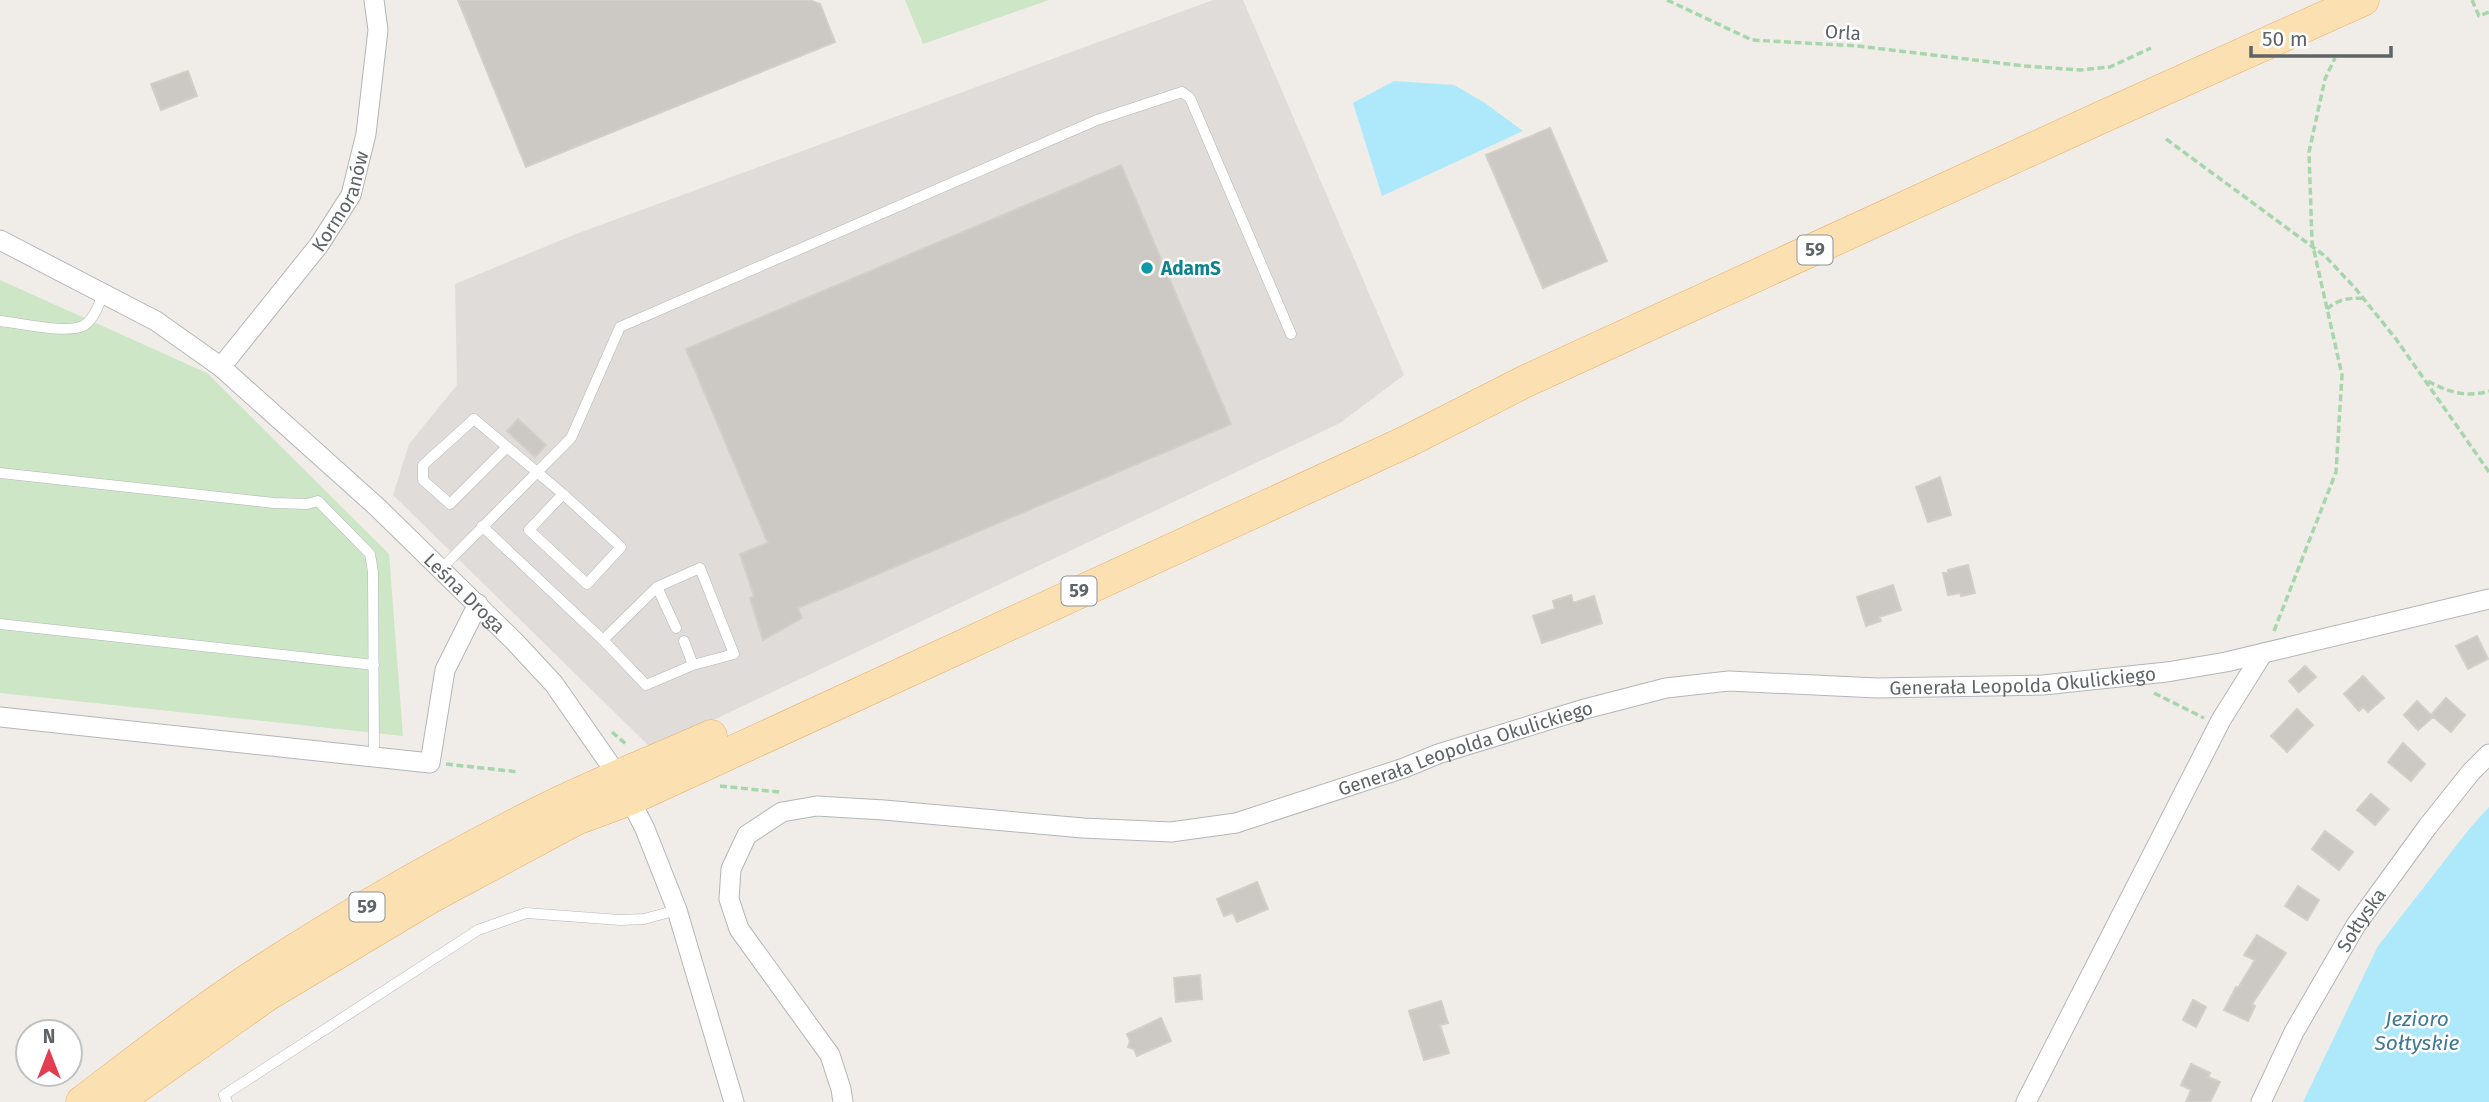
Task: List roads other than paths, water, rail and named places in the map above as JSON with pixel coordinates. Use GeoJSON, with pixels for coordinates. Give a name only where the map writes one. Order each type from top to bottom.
{"type":"FeatureCollection","features":[{"type":"Feature","properties":{"kind":"main road","name":"59"},"geometry":{"type":"LineString","coordinates":[[116,1102],[267,995],[419,904],[576,819],[681,750],[1400,421],[1526,381],[2363,0]]}},
{"type":"Feature","properties":{"kind":"main road","name":"59"},"geometry":{"type":"LineString","coordinates":[[82,1102],[245,982],[426,872],[534,815],[624,787]]}},
{"type":"Feature","properties":{"kind":"street","name":"Kormoranów"},"geometry":{"type":"LineString","coordinates":[[221,367],[319,245],[351,195],[368,121],[378,30],[373,0]]}},
{"type":"Feature","properties":{"kind":"street","name":"Leśna Droga"},"geometry":{"type":"LineString","coordinates":[[0,240],[156,321],[221,367],[376,506],[478,604],[554,684],[624,787],[645,829],[677,910],[734,1102]]}},
{"type":"Feature","properties":{"kind":"street","name":"Generała Leopolda Okulickiego"},"geometry":{"type":"LineString","coordinates":[[843,1102],[830,1055],[739,929],[729,899],[731,869],[747,835],[782,812],[817,806],[1083,828],[1171,832],[1236,822],[1404,768],[1438,754],[1581,710],[1665,688],[1729,681],[1877,688],[2043,685],[2147,674],[2205,666],[2489,600]]}},
{"type":"Feature","properties":{"kind":"street"},"geometry":{"type":"LineString","coordinates":[[0,717],[430,763],[445,670],[478,604]]}},
{"type":"Feature","properties":{"kind":"street"},"geometry":{"type":"LineString","coordinates":[[2026,1102],[2221,720],[2263,653]]}},
{"type":"Feature","properties":{"kind":"street","name":"Sołtyska"},"geometry":{"type":"LineString","coordinates":[[2260,1102],[2294,1032],[2356,925],[2427,826],[2489,754]]}},
{"type":"Feature","properties":{"kind":"lane"},"geometry":{"type":"LineString","coordinates":[[441,569],[571,438],[620,327],[1097,121],[1182,92],[1190,98],[1291,334]]}},
{"type":"Feature","properties":{"kind":"lane"},"geometry":{"type":"LineString","coordinates":[[0,321],[66,328],[84,325],[96,311],[103,294]]}},
{"type":"Feature","properties":{"kind":"lane"},"geometry":{"type":"LineString","coordinates":[[507,447],[450,504],[423,480],[423,465],[474,419],[563,494],[621,547],[587,584],[529,530],[563,494]]}},
{"type":"Feature","properties":{"kind":"lane"},"geometry":{"type":"LineString","coordinates":[[0,473],[274,503],[307,504],[318,501],[370,554],[373,572],[374,757]]}},
{"type":"Feature","properties":{"kind":"lane"},"geometry":{"type":"LineString","coordinates":[[482,526],[603,640],[646,685],[693,666],[734,654],[700,569],[656,587],[603,640]]}},
{"type":"Feature","properties":{"kind":"lane"},"geometry":{"type":"LineString","coordinates":[[656,587],[676,628]]}},
{"type":"Feature","properties":{"kind":"lane"},"geometry":{"type":"LineString","coordinates":[[0,624],[374,664]]}},
{"type":"Feature","properties":{"kind":"lane"},"geometry":{"type":"LineString","coordinates":[[684,641],[693,666]]}},
{"type":"Feature","properties":{"kind":"lane"},"geometry":{"type":"LineString","coordinates":[[227,1102],[225,1095],[478,930],[526,913],[620,920],[644,919],[677,910]]}},
{"type":"Feature","properties":{"kind":"water"},"geometry":{"type":"Polygon","coordinates":[[[1394,81],[1454,85],[1485,103],[1523,131],[1382,196],[1353,103],[1394,81]]]}},
{"type":"Feature","properties":{"kind":"water","name":"Jezioro Sołtyskie"},"geometry":{"type":"Polygon","coordinates":[[[2489,807],[2489,1102],[2303,1102],[2378,946],[2489,807]]]}},
{"type":"Feature","properties":{"kind":"place","name":"AdamS"},"geometry":{"type":"Point","coordinates":[1147,268]}}]}
